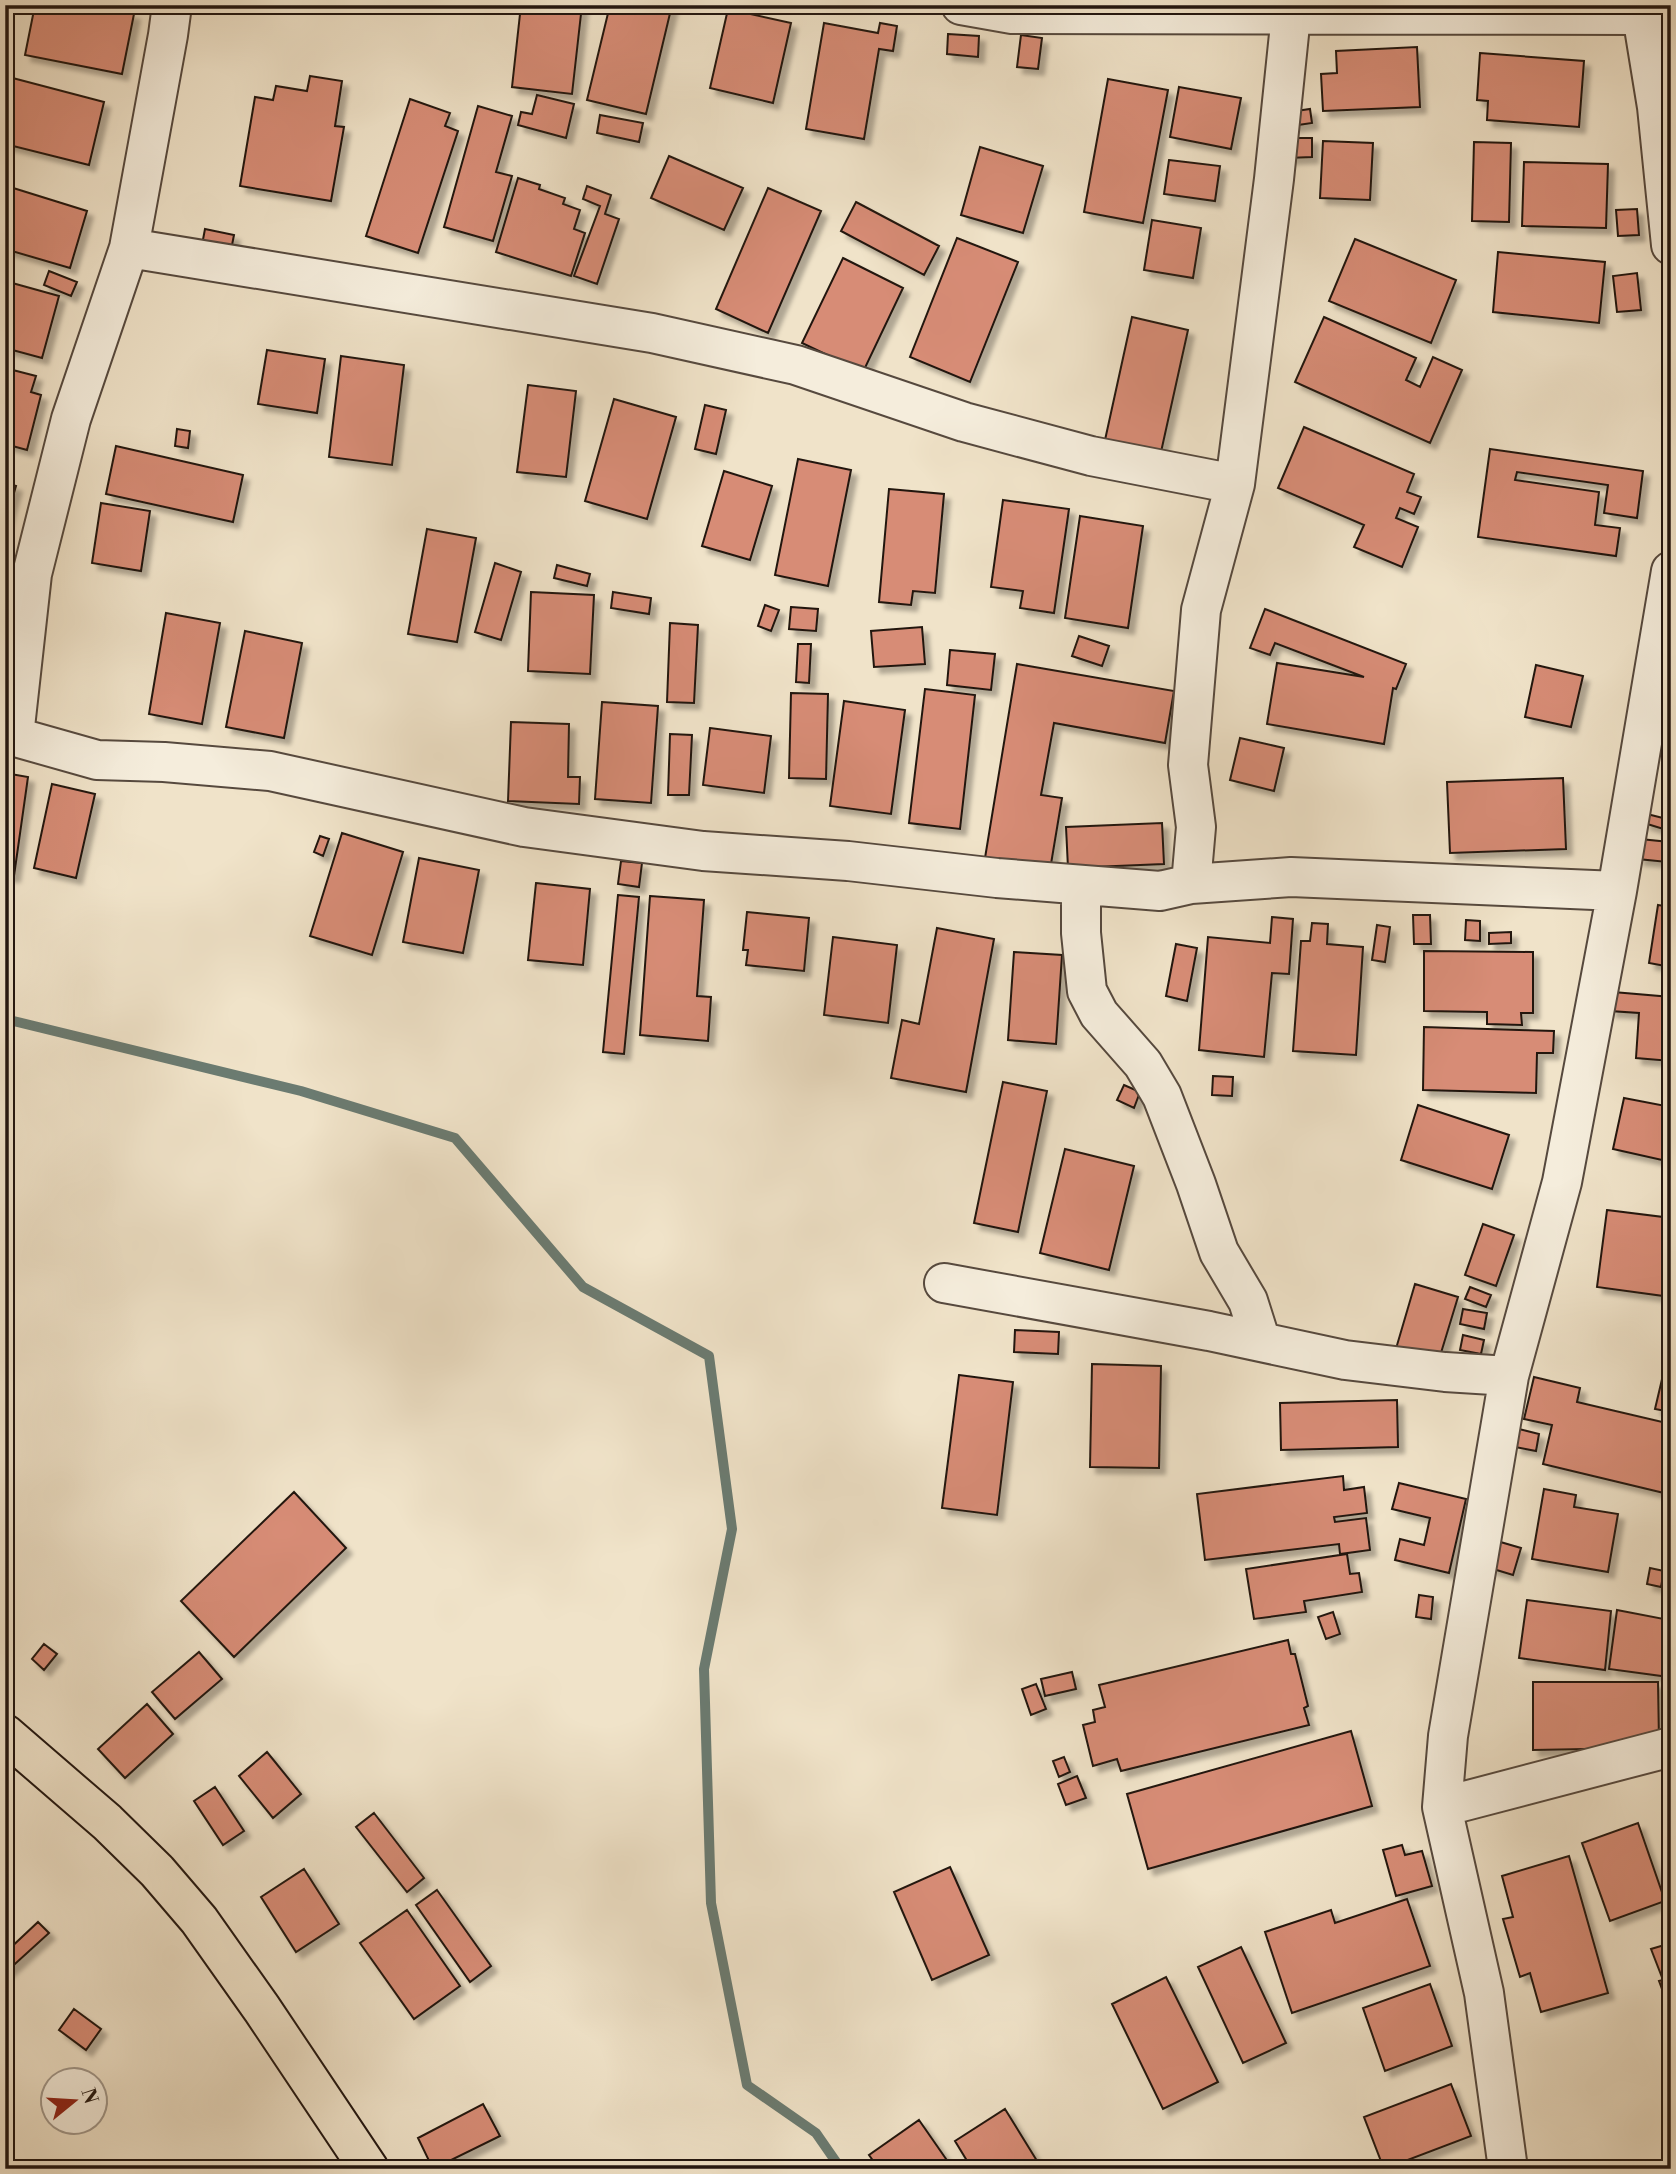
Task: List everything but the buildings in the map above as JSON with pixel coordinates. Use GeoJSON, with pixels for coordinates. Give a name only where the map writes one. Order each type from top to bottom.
{"type":"FeatureCollection","features":[{"type":"Feature","properties":{"kind":"main road"},"geometry":{"type":"LineString","coordinates":[[5,1734],[107,1822],[157,1871],[199,1920],[369,2169]]}},
{"type":"Feature","properties":{"kind":"street"},"geometry":{"type":"LineString","coordinates":[[172,5],[169,35],[129,248],[71,419],[32,574],[10,735],[97,761],[164,762],[270,771],[524,827],[702,851],[848,861],[997,878],[1160,891],[1191,884],[1291,877],[1617,891]]}},
{"type":"Feature","properties":{"kind":"street"},"geometry":{"type":"LineString","coordinates":[[961,5],[1012,14],[1656,16],[1657,107],[1671,245]]}},
{"type":"Feature","properties":{"kind":"street"},"geometry":{"type":"LineString","coordinates":[[1191,884],[1196,827],[1188,765],[1201,610],[1235,484],[1274,179],[1291,15]]}},
{"type":"Feature","properties":{"kind":"street"},"geometry":{"type":"LineString","coordinates":[[129,248],[652,333],[796,365],[964,422],[1091,456],[1235,484]]}},
{"type":"Feature","properties":{"kind":"street"},"geometry":{"type":"LineString","coordinates":[[1506,2156],[1484,1993],[1442,1807],[1448,1736],[1509,1376],[1562,1182],[1617,891],[1671,571]]}},
{"type":"Feature","properties":{"kind":"street"},"geometry":{"type":"LineString","coordinates":[[1080,885],[1081,933],[1087,991],[1099,1014],[1143,1064],[1162,1096],[1219,1252],[1248,1301],[1261,1342]]}},
{"type":"Feature","properties":{"kind":"street"},"geometry":{"type":"LineString","coordinates":[[944,1283],[1345,1360],[1445,1372],[1509,1376]]}},
{"type":"Feature","properties":{"kind":"street"},"geometry":{"type":"LineString","coordinates":[[1442,1807],[1671,1747]]}},
{"type":"Feature","properties":{"kind":"waterway"},"geometry":{"type":"LineString","coordinates":[[5,1019],[301,1091],[455,1138],[583,1287],[709,1356],[732,1529],[704,1669],[711,1903],[747,2085],[816,2133],[841,2169]]}}]}
